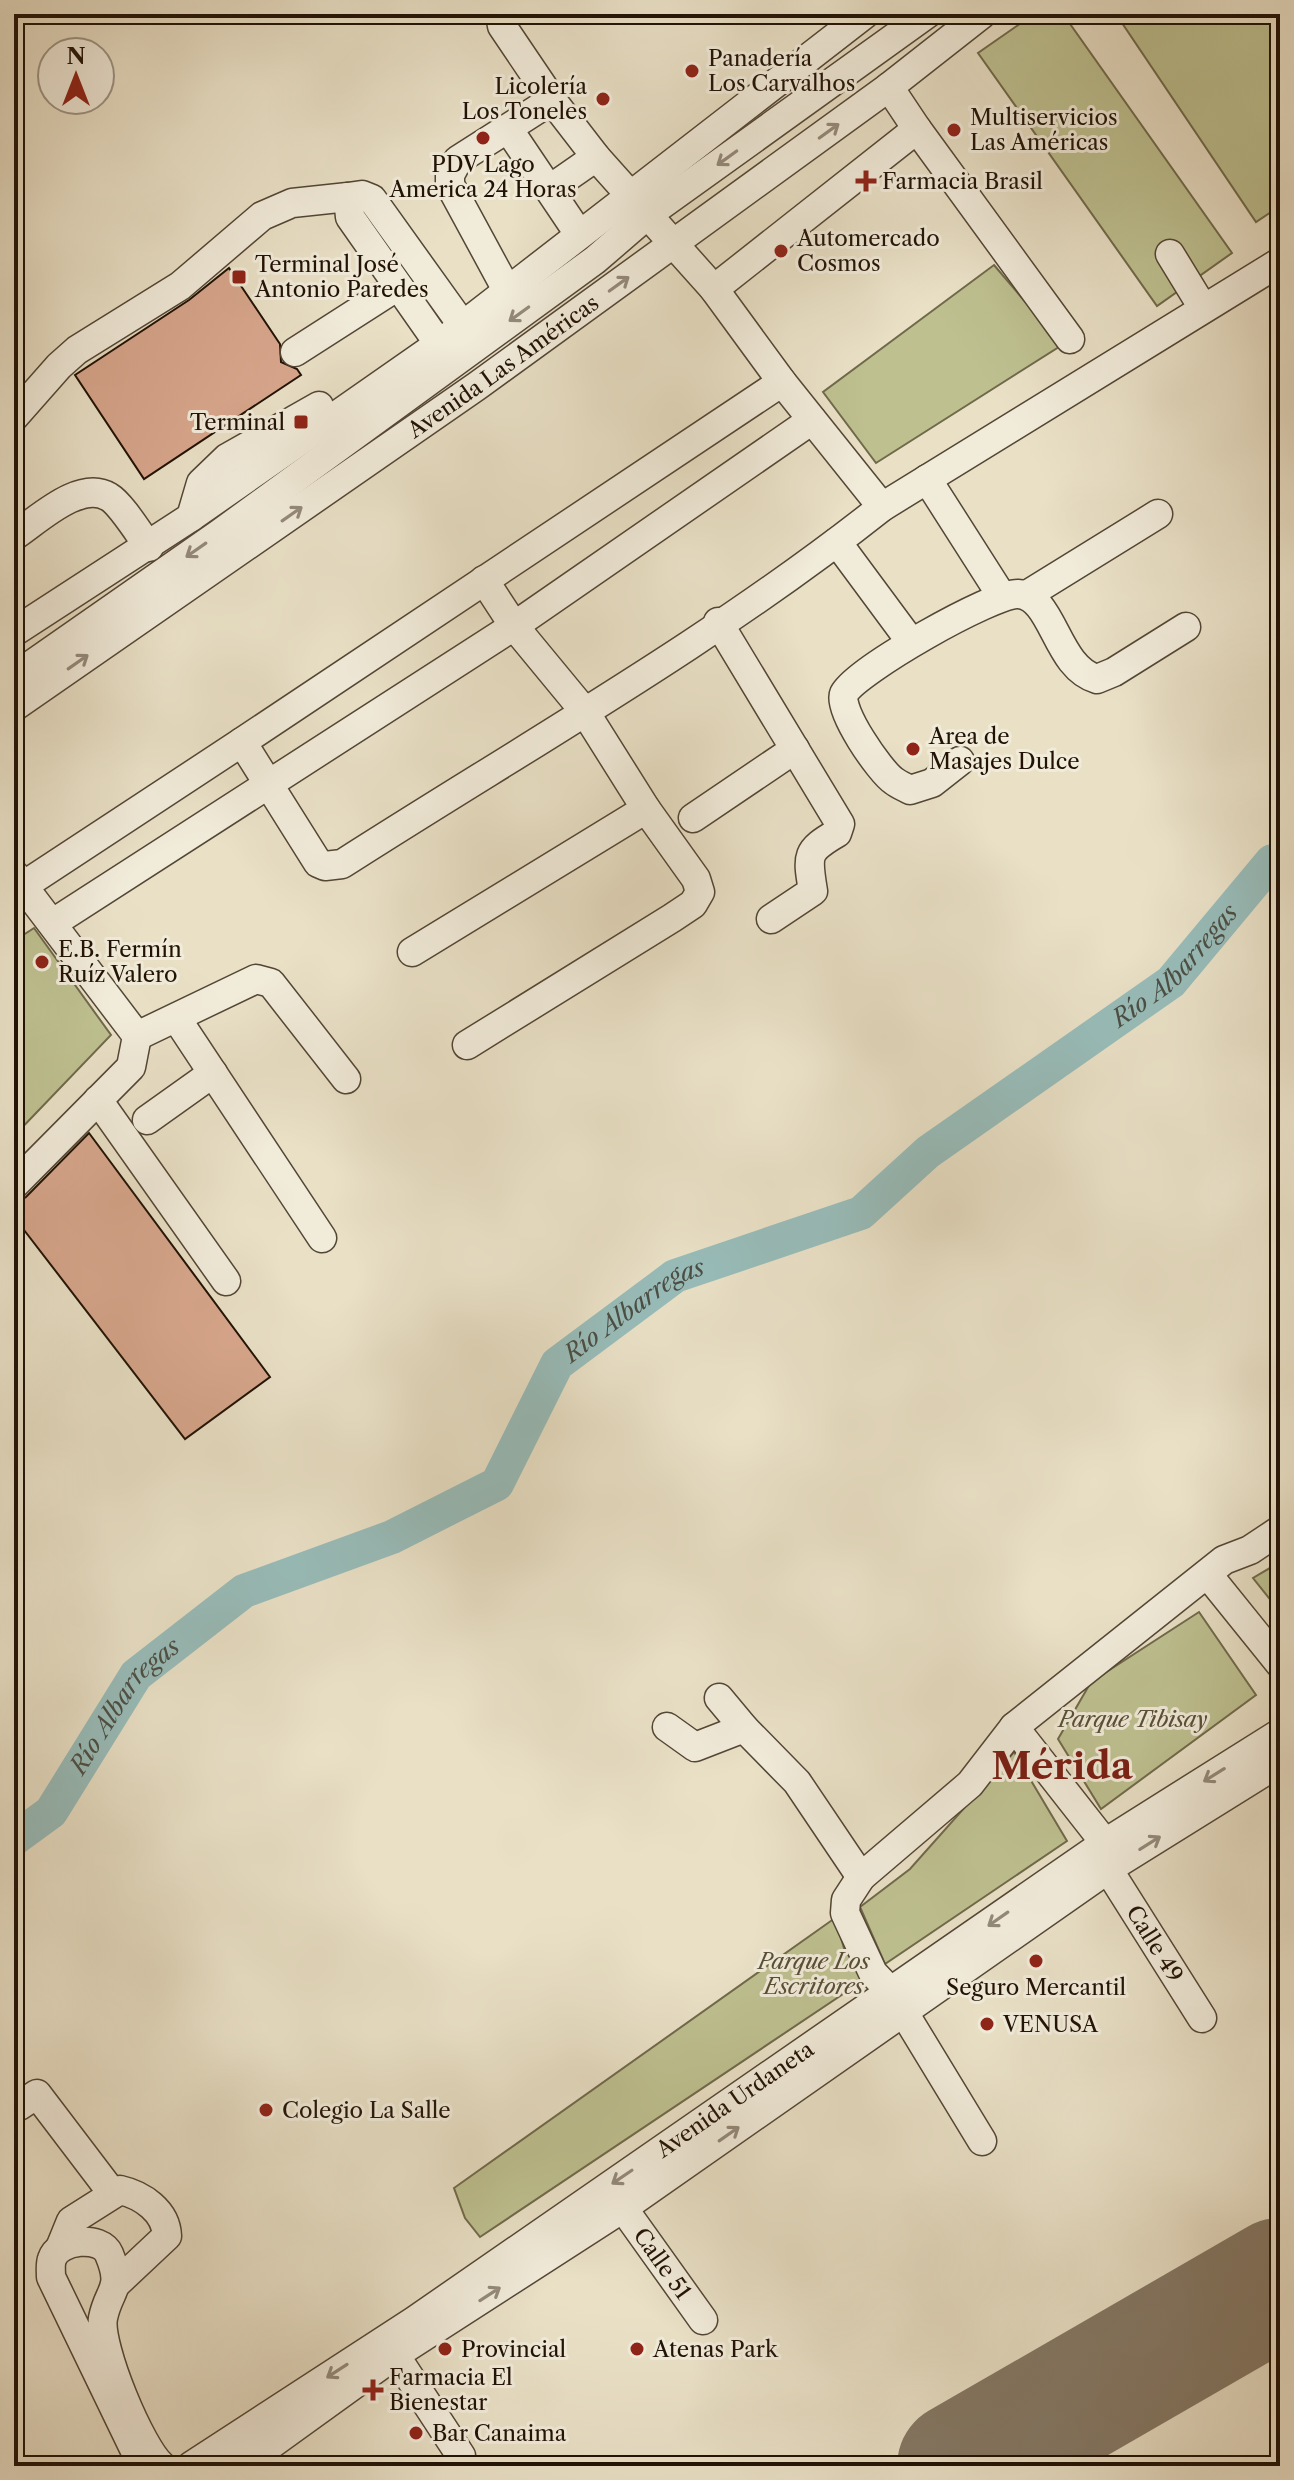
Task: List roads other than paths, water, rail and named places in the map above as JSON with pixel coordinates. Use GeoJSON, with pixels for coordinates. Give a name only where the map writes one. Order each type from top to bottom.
{"type":"FeatureCollection","features":[{"type":"Feature","properties":{"kind":"street"},"geometry":{"type":"LineString","coordinates":[[500,14],[502,26],[552,100],[596,157],[672,246],[714,289],[782,382],[882,507]]}},
{"type":"Feature","properties":{"kind":"street"},"geometry":{"type":"LineString","coordinates":[[14,632],[149,547],[361,395],[439,344],[579,234],[637,206],[865,14]]}},
{"type":"Feature","properties":{"kind":"street","name":"Avenida Las Américas"},"geometry":{"type":"LineString","coordinates":[[14,677],[219,534],[595,260],[637,206],[927,14]]}},
{"type":"Feature","properties":{"kind":"street","name":"Avenida Las Américas"},"geometry":{"type":"LineString","coordinates":[[14,707],[477,386],[889,87],[982,14]]}},
{"type":"Feature","properties":{"kind":"street"},"geometry":{"type":"LineString","coordinates":[[889,87],[1070,339]]}},
{"type":"Feature","properties":{"kind":"street"},"geometry":{"type":"LineString","coordinates":[[508,292],[450,185],[450,175],[458,160],[552,100]]}},
{"type":"Feature","properties":{"kind":"street"},"geometry":{"type":"LineString","coordinates":[[714,289],[917,129]]}},
{"type":"Feature","properties":{"kind":"street"},"geometry":{"type":"LineString","coordinates":[[509,130],[579,234]]}},
{"type":"Feature","properties":{"kind":"street"},"geometry":{"type":"LineString","coordinates":[[550,189],[596,157]]}},
{"type":"Feature","properties":{"kind":"street"},"geometry":{"type":"LineString","coordinates":[[14,417],[77,350],[180,286],[262,216],[292,203],[362,195],[372,199],[463,326]]}},
{"type":"Feature","properties":{"kind":"street"},"geometry":{"type":"LineString","coordinates":[[348,197],[350,217],[439,344]]}},
{"type":"Feature","properties":{"kind":"street"},"geometry":{"type":"LineString","coordinates":[[1170,254],[1203,308]]}},
{"type":"Feature","properties":{"kind":"street"},"geometry":{"type":"LineString","coordinates":[[242,742],[312,855],[325,866],[334,866],[585,712],[837,542],[882,507],[1280,262]]}},
{"type":"Feature","properties":{"kind":"street"},"geometry":{"type":"LineString","coordinates":[[295,352],[398,286]]}},
{"type":"Feature","properties":{"kind":"street"},"geometry":{"type":"LineString","coordinates":[[14,1185],[131,1067],[137,1036],[19,880],[242,742],[782,382]]}},
{"type":"Feature","properties":{"kind":"street"},"geometry":{"type":"LineString","coordinates":[[53,923],[514,626],[812,420]]}},
{"type":"Feature","properties":{"kind":"street"},"geometry":{"type":"LineString","coordinates":[[927,479],[1014,595],[1038,604],[1076,670],[1097,679],[1114,672],[1186,627]]}},
{"type":"Feature","properties":{"kind":"street"},"geometry":{"type":"LineString","coordinates":[[14,536],[71,498],[89,492],[110,497],[149,547]]}},
{"type":"Feature","properties":{"kind":"street"},"geometry":{"type":"LineString","coordinates":[[960,761],[932,783],[910,790],[891,780],[844,714],[843,696],[850,685],[911,642],[1014,595],[1158,514]]}},
{"type":"Feature","properties":{"kind":"street"},"geometry":{"type":"LineString","coordinates":[[837,542],[911,642]]}},
{"type":"Feature","properties":{"kind":"street"},"geometry":{"type":"LineString","coordinates":[[467,1045],[698,899],[700,892],[696,879],[646,809],[585,712],[514,626],[484,580]]}},
{"type":"Feature","properties":{"kind":"street"},"geometry":{"type":"LineString","coordinates":[[718,622],[840,829],[810,853],[813,891],[771,919]]}},
{"type":"Feature","properties":{"kind":"street"},"geometry":{"type":"LineString","coordinates":[[693,818],[795,749]]}},
{"type":"Feature","properties":{"kind":"street"},"geometry":{"type":"LineString","coordinates":[[412,952],[646,809]]}},
{"type":"Feature","properties":{"kind":"street"},"geometry":{"type":"LineString","coordinates":[[137,1036],[256,979],[264,979],[271,983],[346,1079]]}},
{"type":"Feature","properties":{"kind":"street"},"geometry":{"type":"LineString","coordinates":[[177,1019],[322,1238]]}},
{"type":"Feature","properties":{"kind":"street"},"geometry":{"type":"LineString","coordinates":[[147,1120],[213,1073]]}},
{"type":"Feature","properties":{"kind":"street"},"geometry":{"type":"LineString","coordinates":[[98,1100],[226,1281]]}},
{"type":"Feature","properties":{"kind":"street"},"geometry":{"type":"LineString","coordinates":[[982,2141],[897,2003],[873,1973],[845,1913],[846,1900],[861,1877],[920,1823],[970,1784],[1014,1727],[1209,1576],[1224,1560],[1250,1550],[1280,1530]]}},
{"type":"Feature","properties":{"kind":"street"},"geometry":{"type":"LineString","coordinates":[[1209,1576],[1280,1664]]}},
{"type":"Feature","properties":{"kind":"street"},"geometry":{"type":"LineString","coordinates":[[719,1698],[797,1782],[861,1877]]}},
{"type":"Feature","properties":{"kind":"street"},"geometry":{"type":"LineString","coordinates":[[667,1727],[695,1747],[744,1728]]}},
{"type":"Feature","properties":{"kind":"street","name":"Calle 49"},"geometry":{"type":"LineString","coordinates":[[1014,1727],[1107,1856],[1202,2018]]}},
{"type":"Feature","properties":{"kind":"street","name":"Avenida Urdaneta"},"geometry":{"type":"LineString","coordinates":[[191,2466],[897,2003],[1280,1733]]}},
{"type":"Feature","properties":{"kind":"street","name":"Avenida Urdaneta"},"geometry":{"type":"LineString","coordinates":[[1107,1856],[1280,1762]]}},
{"type":"Feature","properties":{"kind":"street","name":"Avenida Urdaneta"},"geometry":{"type":"LineString","coordinates":[[241,2466],[395,2355],[623,2208],[897,2003]]}},
{"type":"Feature","properties":{"kind":"street"},"geometry":{"type":"LineString","coordinates":[[19,2106],[37,2094],[113,2194]]}},
{"type":"Feature","properties":{"kind":"street"},"geometry":{"type":"LineString","coordinates":[[138,2466],[138,2457],[51,2277],[52,2258],[60,2248],[71,2221],[120,2190],[134,2193],[148,2203],[166,2223],[167,2236],[117,2283],[102,2320],[107,2345],[146,2447],[162,2466]]}},
{"type":"Feature","properties":{"kind":"street","name":"Calle 51"},"geometry":{"type":"LineString","coordinates":[[623,2208],[703,2320]]}},
{"type":"Feature","properties":{"kind":"street"},"geometry":{"type":"LineString","coordinates":[[60,2248],[74,2243],[101,2245],[108,2250],[117,2283]]}},
{"type":"Feature","properties":{"kind":"street"},"geometry":{"type":"LineString","coordinates":[[395,2355],[461,2456]]}},
{"type":"Feature","properties":{"kind":"waterway","name":"Río Albarregas"},"geometry":{"type":"LineString","coordinates":[[14,1839],[51,1812],[136,1675],[244,1591],[392,1537],[497,1484],[557,1364],[675,1276],[861,1213],[928,1152],[1171,982],[1272,861],[1280,860]]}},
{"type":"Feature","properties":{"kind":"place","name":"Panadería Los Carvalhos"},"geometry":{"type":"Point","coordinates":[692,71]}},
{"type":"Feature","properties":{"kind":"place","name":"Licolería Los Toneles"},"geometry":{"type":"Point","coordinates":[603,99]}},
{"type":"Feature","properties":{"kind":"place","name":"Multiservicios Las Américas"},"geometry":{"type":"Point","coordinates":[954,130]}},
{"type":"Feature","properties":{"kind":"place","name":"PDV Lago America 24 Horas"},"geometry":{"type":"Point","coordinates":[483,138]}},
{"type":"Feature","properties":{"kind":"place","name":"Farmacia Brasil"},"geometry":{"type":"Point","coordinates":[866,181]}},
{"type":"Feature","properties":{"kind":"place","name":"Automercado Cosmos"},"geometry":{"type":"Point","coordinates":[781,251]}},
{"type":"Feature","properties":{"kind":"place","name":"Terminal José Antonio Paredes"},"geometry":{"type":"Point","coordinates":[239,277]}},
{"type":"Feature","properties":{"kind":"place","name":"Terminal"},"geometry":{"type":"Point","coordinates":[301,422]}},
{"type":"Feature","properties":{"kind":"place","name":"Area de Masajes Dulce"},"geometry":{"type":"Point","coordinates":[913,749]}},
{"type":"Feature","properties":{"kind":"place","name":"E.B. Fermín Ruíz Valero"},"geometry":{"type":"Point","coordinates":[42,962]}},
{"type":"Feature","properties":{"kind":"place","name":"Seguro Mercantil"},"geometry":{"type":"Point","coordinates":[1036,1961]}},
{"type":"Feature","properties":{"kind":"place","name":"VENUSA"},"geometry":{"type":"Point","coordinates":[987,2024]}},
{"type":"Feature","properties":{"kind":"place","name":"Colegio La Salle"},"geometry":{"type":"Point","coordinates":[266,2110]}},
{"type":"Feature","properties":{"kind":"place","name":"Provincial"},"geometry":{"type":"Point","coordinates":[445,2349]}},
{"type":"Feature","properties":{"kind":"place","name":"Atenas Park"},"geometry":{"type":"Point","coordinates":[637,2349]}},
{"type":"Feature","properties":{"kind":"place","name":"Farmacia El Bienestar"},"geometry":{"type":"Point","coordinates":[373,2390]}},
{"type":"Feature","properties":{"kind":"place","name":"Bar Canaima"},"geometry":{"type":"Point","coordinates":[416,2433]}},
{"type":"Feature","properties":{"kind":"district","name":"Mérida"},"geometry":{"type":"Point","coordinates":[1062,1766]}},
{"type":"Feature","properties":{"kind":"park label","name":"Parque Tibisay"},"geometry":{"type":"Point","coordinates":[1133,1719]}},
{"type":"Feature","properties":{"kind":"park label","name":"Parque Los Escritores"},"geometry":{"type":"Point","coordinates":[814,1974]}}]}
